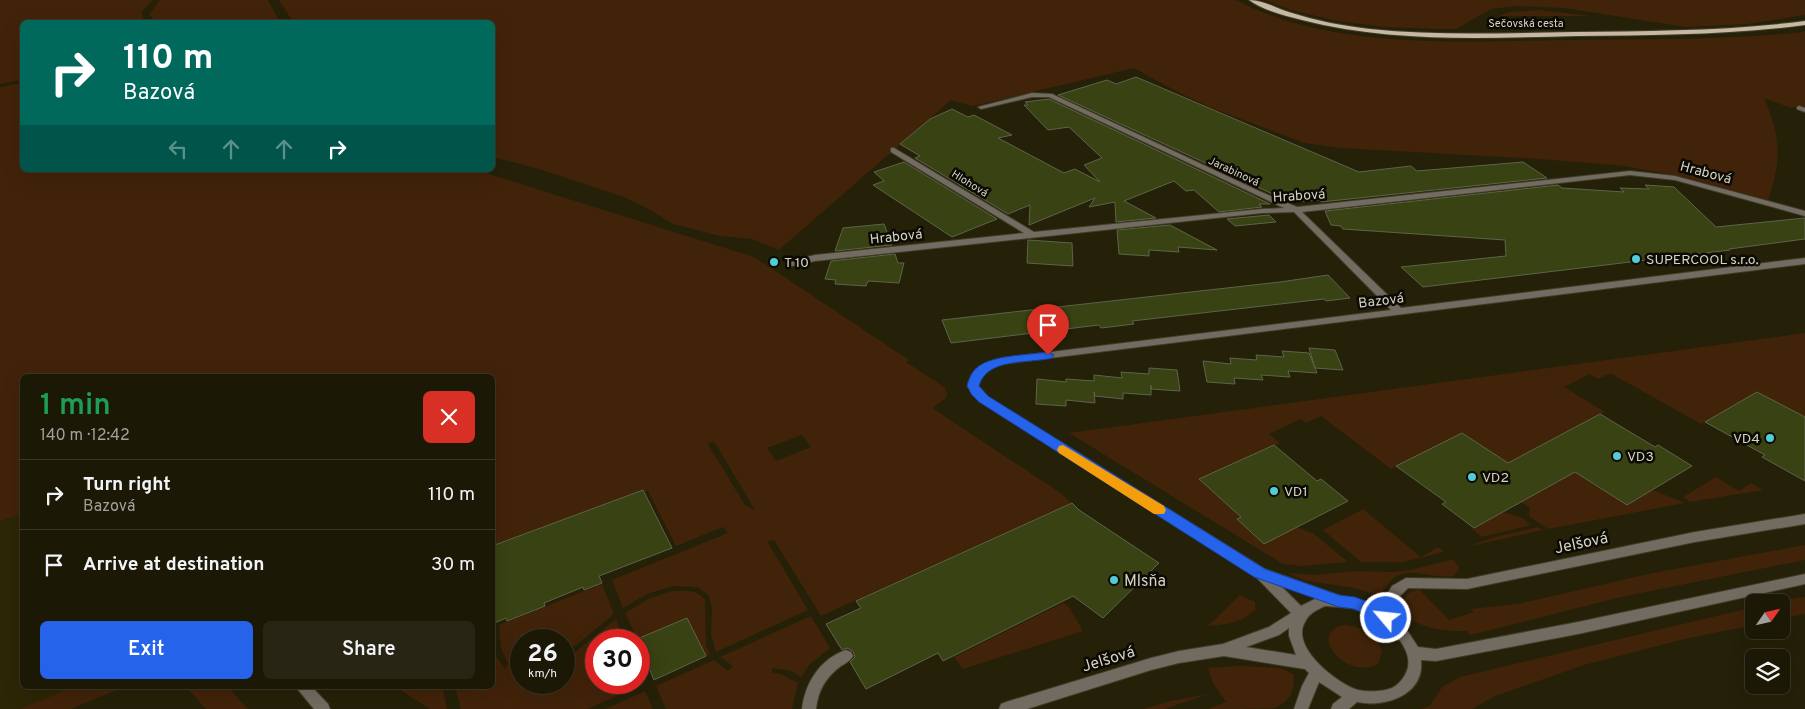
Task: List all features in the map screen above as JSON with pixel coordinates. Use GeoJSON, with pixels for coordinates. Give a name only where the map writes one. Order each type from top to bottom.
{"type":"FeatureCollection","features":[{"type":"Feature","properties":{"kind":"main road","name":"Sečovská cesta"},"geometry":{"type":"LineString","coordinates":[[1252,0],[1293,15],[1333,24],[1421,33],[1500,35],[1664,32],[1727,30],[1805,23]]}},
{"type":"Feature","properties":{"kind":"street","name":"Jarabinová"},"geometry":{"type":"LineString","coordinates":[[981,107],[1032,95],[1046,94],[1296,210],[1399,312]]}},
{"type":"Feature","properties":{"kind":"street","name":"Hlohová"},"geometry":{"type":"LineString","coordinates":[[894,150],[1034,236]]}},
{"type":"Feature","properties":{"kind":"street","name":"Hrabová"},"geometry":{"type":"LineString","coordinates":[[792,263],[815,258],[1262,211],[1296,210],[1637,173],[1683,180],[1805,214]]}},
{"type":"Feature","properties":{"kind":"street","name":"Bazová"},"geometry":{"type":"LineString","coordinates":[[1260,573],[984,399],[976,392],[973,386],[976,375],[983,368],[1002,361],[1805,261]]}},
{"type":"Feature","properties":{"kind":"street","name":"Jelšová"},"geometry":{"type":"LineString","coordinates":[[1386,618],[1395,591],[1406,583],[1467,584],[1695,537],[1805,519]]}},
{"type":"Feature","properties":{"kind":"street"},"geometry":{"type":"LineString","coordinates":[[1260,573],[1339,601]]}},
{"type":"Feature","properties":{"kind":"street"},"geometry":{"type":"LineString","coordinates":[[1260,573],[1301,614]]}},
{"type":"Feature","properties":{"kind":"street"},"geometry":{"type":"LineString","coordinates":[[1413,653],[1436,656],[1805,579]]}},
{"type":"Feature","properties":{"kind":"street"},"geometry":{"type":"LineString","coordinates":[[1223,650],[1274,631],[1301,614],[1311,605],[1324,601],[1355,603],[1371,609],[1386,618],[1407,641],[1413,653],[1415,667],[1411,679],[1402,689],[1389,696],[1373,698],[1355,695],[1328,682],[1312,668],[1297,642],[1295,632],[1301,614]]}},
{"type":"Feature","properties":{"kind":"street"},"geometry":{"type":"LineString","coordinates":[[1223,650],[1312,668]]}},
{"type":"Feature","properties":{"kind":"street","name":"Jelšová"},"geometry":{"type":"LineString","coordinates":[[1006,709],[1151,664],[1179,657],[1223,650]]}},
{"type":"Feature","properties":{"kind":"street"},"geometry":{"type":"LineString","coordinates":[[809,709],[809,699],[817,681],[831,665],[846,656]]}},
{"type":"Feature","properties":{"kind":"street"},"geometry":{"type":"LineString","coordinates":[[1301,709],[1309,686],[1312,668]]}},
{"type":"Feature","properties":{"kind":"street"},"geometry":{"type":"LineString","coordinates":[[305,689],[323,709]]}},
{"type":"Feature","properties":{"kind":"street"},"geometry":{"type":"LineString","coordinates":[[1338,709],[1355,695]]}},
{"type":"Feature","properties":{"kind":"shaded area"},"geometry":{"type":"Polygon","coordinates":[[[0,0],[153,0],[142,11],[143,20],[20,20],[20,80],[0,84],[0,0]]]}},
{"type":"Feature","properties":{"kind":"shaded area"},"geometry":{"type":"Polygon","coordinates":[[[160,0],[268,0],[279,20],[155,20],[149,15],[160,0]]]}},
{"type":"Feature","properties":{"kind":"shaded area"},"geometry":{"type":"Polygon","coordinates":[[[279,0],[1236,0],[1274,16],[1315,28],[1400,40],[1688,39],[1805,32],[1805,107],[1799,105],[1791,108],[1764,98],[1774,125],[1778,149],[1776,172],[1768,200],[1684,177],[1624,166],[1540,159],[1341,148],[1304,143],[1209,107],[1134,68],[972,106],[951,100],[779,250],[752,239],[720,236],[673,224],[649,209],[624,197],[539,169],[495,158],[495,20],[292,20],[279,0]]]}},
{"type":"Feature","properties":{"kind":"shaded area"},"geometry":{"type":"Polygon","coordinates":[[[1265,0],[1805,0],[1805,15],[1747,24],[1686,27],[1564,8],[1516,6],[1491,9],[1456,29],[1436,29],[1385,27],[1337,21],[1291,10],[1265,0]]]}},
{"type":"Feature","properties":{"kind":"shaded area"},"geometry":{"type":"Polygon","coordinates":[[[1540,10],[1591,16],[1499,16],[1509,12],[1540,10]]]}},
{"type":"Feature","properties":{"kind":"shaded area"},"geometry":{"type":"Polygon","coordinates":[[[20,83],[20,172],[482,172],[754,257],[909,360],[906,362],[947,389],[945,391],[948,393],[945,399],[932,408],[1062,494],[1071,503],[821,616],[774,540],[767,541],[808,610],[716,652],[711,635],[712,608],[709,596],[698,587],[673,586],[647,594],[623,608],[612,580],[728,533],[723,527],[676,546],[648,491],[644,492],[642,490],[495,544],[495,374],[20,374],[20,515],[0,521],[0,87],[20,83]],[[802,435],[767,448],[776,461],[811,447],[802,435]],[[714,441],[708,444],[745,505],[755,510],[714,441]]]}},
{"type":"Feature","properties":{"kind":"shaded area"},"geometry":{"type":"Polygon","coordinates":[[[1805,333],[1805,417],[1757,392],[1701,424],[1610,373],[1598,379],[1589,374],[1564,387],[1605,412],[1590,420],[1592,483],[1627,505],[1653,490],[1685,503],[1548,529],[1529,516],[1530,508],[1521,502],[1513,467],[1462,433],[1451,438],[1445,446],[1441,443],[1419,454],[1413,462],[1409,459],[1391,469],[1321,416],[1306,423],[1301,419],[1269,434],[1280,443],[1199,479],[1241,517],[1264,543],[1297,527],[1314,534],[1348,562],[1302,566],[1283,564],[1069,433],[1805,333]]]}},
{"type":"Feature","properties":{"kind":"shaded area"},"geometry":{"type":"Polygon","coordinates":[[[1716,477],[1739,491],[1751,483],[1763,490],[1690,502],[1683,497],[1716,477]]]}},
{"type":"Feature","properties":{"kind":"shaded area"},"geometry":{"type":"Polygon","coordinates":[[[1363,509],[1421,557],[1438,547],[1444,552],[1403,562],[1361,562],[1323,530],[1363,509]]]}},
{"type":"Feature","properties":{"kind":"shaded area"},"geometry":{"type":"Polygon","coordinates":[[[1503,512],[1522,518],[1531,525],[1482,537],[1472,529],[1503,512]]]}},
{"type":"Feature","properties":{"kind":"shaded area"},"geometry":{"type":"Polygon","coordinates":[[[20,515],[20,689],[68,689],[20,709],[0,709],[0,521],[20,515]]]}},
{"type":"Feature","properties":{"kind":"shaded area"},"geometry":{"type":"Polygon","coordinates":[[[1538,527],[1543,530],[1467,547],[1495,537],[1538,527]]]}},
{"type":"Feature","properties":{"kind":"shaded area"},"geometry":{"type":"Polygon","coordinates":[[[1805,545],[1805,560],[1621,597],[1470,635],[1467,631],[1447,630],[1423,625],[1406,614],[1404,605],[1407,594],[1419,589],[1449,620],[1474,612],[1470,609],[1518,604],[1653,573],[1805,545]]]}},
{"type":"Feature","properties":{"kind":"shaded area"},"geometry":{"type":"Polygon","coordinates":[[[1453,559],[1459,568],[1454,576],[1404,574],[1396,577],[1388,584],[1380,596],[1355,588],[1307,581],[1287,573],[1314,575],[1354,571],[1395,572],[1411,570],[1453,559]]]}},
{"type":"Feature","properties":{"kind":"shaded area"},"geometry":{"type":"Polygon","coordinates":[[[602,584],[614,614],[596,629],[585,629],[585,638],[575,646],[575,629],[510,629],[510,694],[575,694],[575,652],[585,644],[585,694],[621,694],[588,709],[461,709],[456,689],[495,689],[495,647],[496,656],[505,669],[508,663],[501,649],[499,625],[602,584]]]}},
{"type":"Feature","properties":{"kind":"shaded area"},"geometry":{"type":"Polygon","coordinates":[[[673,591],[695,592],[702,596],[705,600],[706,645],[710,654],[706,656],[687,618],[650,634],[650,629],[632,629],[625,613],[650,598],[673,591]]]}},
{"type":"Feature","properties":{"kind":"shaded area"},"geometry":{"type":"Polygon","coordinates":[[[1240,595],[1255,602],[1255,610],[1233,622],[1208,626],[1240,595]]]}},
{"type":"Feature","properties":{"kind":"shaded area"},"geometry":{"type":"Polygon","coordinates":[[[1805,597],[1805,614],[1790,617],[1790,599],[1805,597]]]}},
{"type":"Feature","properties":{"kind":"shaded area"},"geometry":{"type":"Polygon","coordinates":[[[1063,603],[1069,607],[1083,631],[963,669],[954,657],[1063,603]]]}},
{"type":"Feature","properties":{"kind":"shaded area"},"geometry":{"type":"Polygon","coordinates":[[[1745,609],[1745,627],[1684,639],[1584,665],[1495,696],[1472,709],[1421,709],[1430,706],[1442,687],[1460,677],[1745,609]]]}},
{"type":"Feature","properties":{"kind":"shaded area"},"geometry":{"type":"Polygon","coordinates":[[[811,616],[830,648],[810,664],[801,677],[792,671],[772,668],[772,673],[781,674],[798,683],[792,709],[666,709],[656,686],[714,660],[728,671],[733,666],[720,657],[811,616]]]}},
{"type":"Feature","properties":{"kind":"shaded area"},"geometry":{"type":"Polygon","coordinates":[[[616,619],[620,629],[604,629],[616,619]]]}},
{"type":"Feature","properties":{"kind":"shaded area"},"geometry":{"type":"Polygon","coordinates":[[[1343,625],[1362,629],[1376,640],[1382,652],[1378,664],[1366,668],[1355,666],[1344,662],[1335,654],[1330,646],[1329,637],[1333,630],[1343,625]]]}},
{"type":"Feature","properties":{"kind":"shaded area"},"geometry":{"type":"Polygon","coordinates":[[[1240,666],[1280,668],[1293,674],[1293,690],[1288,699],[1275,708],[1208,709],[1226,702],[1213,683],[1208,668],[1240,666]]]}},
{"type":"Feature","properties":{"kind":"shaded area"},"geometry":{"type":"Polygon","coordinates":[[[68,689],[119,689],[71,709],[20,709],[68,689]]]}},
{"type":"Feature","properties":{"kind":"shaded area"},"geometry":{"type":"Polygon","coordinates":[[[188,689],[230,689],[248,709],[206,709],[188,689]]]}},
{"type":"Feature","properties":{"kind":"shaded area"},"geometry":{"type":"Polygon","coordinates":[[[399,689],[443,689],[447,709],[430,709],[399,689]]]}},
{"type":"Feature","properties":{"kind":"shaded area"},"geometry":{"type":"Polygon","coordinates":[[[638,694],[646,694],[653,709],[605,709],[638,694]]]}},
{"type":"Feature","properties":{"kind":"shaded area"},"geometry":{"type":"Polygon","coordinates":[[[1208,694],[1165,709],[1143,709],[1171,701],[1208,694]]]}},
{"type":"Feature","properties":{"kind":"building"},"geometry":{"type":"Polygon","coordinates":[[[1136,77],[1359,172],[1411,166],[1417,171],[1523,162],[1547,178],[1321,202],[1320,200],[1290,202],[1058,95],[1107,80],[1116,84],[1136,77]]]}},
{"type":"Feature","properties":{"kind":"building"},"geometry":{"type":"Polygon","coordinates":[[[1049,99],[1270,204],[1259,204],[1262,207],[1219,212],[1194,190],[1186,191],[1174,181],[1124,201],[1156,218],[1116,222],[1115,202],[1089,207],[1095,198],[1029,225],[1030,205],[1008,214],[915,158],[920,156],[900,144],[930,119],[952,109],[968,117],[974,115],[1012,135],[998,138],[1064,173],[1075,169],[1100,182],[1084,165],[1102,158],[1069,127],[1048,130],[1024,105],[1028,105],[1025,102],[1049,99]]]}},
{"type":"Feature","properties":{"kind":"building"},"geometry":{"type":"Polygon","coordinates":[[[904,162],[997,219],[952,237],[873,185],[884,181],[874,172],[904,162]]]}},
{"type":"Feature","properties":{"kind":"building"},"geometry":{"type":"Polygon","coordinates":[[[1558,185],[1562,188],[1624,192],[1620,188],[1649,189],[1645,185],[1674,187],[1716,227],[1805,218],[1805,239],[1730,250],[1423,287],[1401,267],[1506,256],[1505,240],[1343,229],[1341,226],[1331,225],[1325,211],[1558,185]]]}},
{"type":"Feature","properties":{"kind":"building"},"geometry":{"type":"Polygon","coordinates":[[[1269,215],[1276,222],[1235,226],[1227,219],[1269,215]]]}},
{"type":"Feature","properties":{"kind":"building"},"geometry":{"type":"Polygon","coordinates":[[[884,224],[892,245],[835,251],[843,228],[884,224]]]}},
{"type":"Feature","properties":{"kind":"building"},"geometry":{"type":"Polygon","coordinates":[[[1170,225],[1217,250],[1178,247],[1179,252],[1149,250],[1149,256],[1119,254],[1117,230],[1170,225]]]}},
{"type":"Feature","properties":{"kind":"building"},"geometry":{"type":"Polygon","coordinates":[[[1028,240],[1072,243],[1073,266],[1027,263],[1028,240]]]}},
{"type":"Feature","properties":{"kind":"building"},"geometry":{"type":"Polygon","coordinates":[[[895,254],[898,263],[904,263],[899,283],[868,281],[866,286],[835,284],[836,280],[825,279],[831,261],[895,254]]]}},
{"type":"Feature","properties":{"kind":"building"},"geometry":{"type":"Polygon","coordinates":[[[1328,275],[1350,298],[1326,301],[1324,299],[1132,321],[1134,324],[1101,328],[1099,325],[951,343],[942,320],[1280,282],[1328,275]]]}},
{"type":"Feature","properties":{"kind":"building"},"geometry":{"type":"Polygon","coordinates":[[[1309,348],[1335,350],[1343,370],[1315,368],[1309,348]]]}},
{"type":"Feature","properties":{"kind":"building"},"geometry":{"type":"Polygon","coordinates":[[[1282,351],[1309,353],[1317,373],[1288,371],[1290,377],[1261,375],[1263,380],[1234,378],[1235,384],[1207,382],[1203,361],[1231,364],[1230,358],[1257,360],[1256,355],[1284,357],[1282,351]]]}},
{"type":"Feature","properties":{"kind":"building"},"geometry":{"type":"Polygon","coordinates":[[[1149,368],[1177,370],[1180,391],[1151,389],[1151,395],[1123,393],[1123,399],[1095,396],[1094,392],[1095,403],[1066,400],[1066,406],[1036,404],[1037,379],[1066,382],[1066,379],[1094,381],[1094,375],[1122,378],[1121,372],[1149,374],[1149,368]]]}},
{"type":"Feature","properties":{"kind":"building","name":"VD4"},"geometry":{"type":"Polygon","coordinates":[[[1757,392],[1805,417],[1805,481],[1762,457],[1765,455],[1705,422],[1757,392]]]}},
{"type":"Feature","properties":{"kind":"building"},"geometry":{"type":"Polygon","coordinates":[[[1600,414],[1655,447],[1658,445],[1692,466],[1627,505],[1575,472],[1474,528],[1442,504],[1446,502],[1396,466],[1462,433],[1508,463],[1600,414]]]}},
{"type":"Feature","properties":{"kind":"building","name":"VD1"},"geometry":{"type":"Polygon","coordinates":[[[1274,445],[1317,481],[1321,479],[1348,501],[1264,544],[1237,519],[1241,517],[1199,479],[1274,445]]]}},
{"type":"Feature","properties":{"kind":"building"},"geometry":{"type":"Polygon","coordinates":[[[643,490],[672,548],[599,576],[602,583],[584,590],[583,587],[544,603],[545,606],[507,621],[506,618],[495,623],[495,545],[643,490]]]}},
{"type":"Feature","properties":{"kind":"building"},"geometry":{"type":"Polygon","coordinates":[[[1072,503],[1079,510],[1159,563],[1103,618],[1073,596],[943,661],[938,653],[866,689],[850,662],[855,657],[853,651],[847,648],[842,650],[826,624],[861,608],[856,601],[1072,503]]]}},
{"type":"Feature","properties":{"kind":"building"},"geometry":{"type":"Polygon","coordinates":[[[687,618],[706,656],[654,680],[650,670],[650,634],[687,618]]]}},
{"type":"Feature","properties":{"kind":"slow traffic"},"geometry":{"type":"LineString","coordinates":[[1063,450],[1159,510]]}},
{"type":"Feature","properties":{"kind":"place","name":"SUPERCOOL s.r.o."},"geometry":{"type":"Point","coordinates":[1636,259]}},
{"type":"Feature","properties":{"kind":"place","name":"T 10"},"geometry":{"type":"Point","coordinates":[774,262]}},
{"type":"Feature","properties":{"kind":"place","name":"VD4"},"geometry":{"type":"Point","coordinates":[1770,438]}},
{"type":"Feature","properties":{"kind":"place","name":"VD3"},"geometry":{"type":"Point","coordinates":[1617,456]}},
{"type":"Feature","properties":{"kind":"place","name":"VD2"},"geometry":{"type":"Point","coordinates":[1472,477]}},
{"type":"Feature","properties":{"kind":"place","name":"VD1"},"geometry":{"type":"Point","coordinates":[1274,491]}},
{"type":"Feature","properties":{"kind":"place","name":"Mlsňa"},"geometry":{"type":"Point","coordinates":[1114,580]}},
{"type":"Feature","properties":{"kind":"route"},"geometry":{"type":"LineString","coordinates":[[1048,355],[1002,361],[983,368],[973,380],[973,386],[976,392],[984,399],[1260,573],[1339,601],[1355,603],[1371,609],[1386,618]]}}]}
